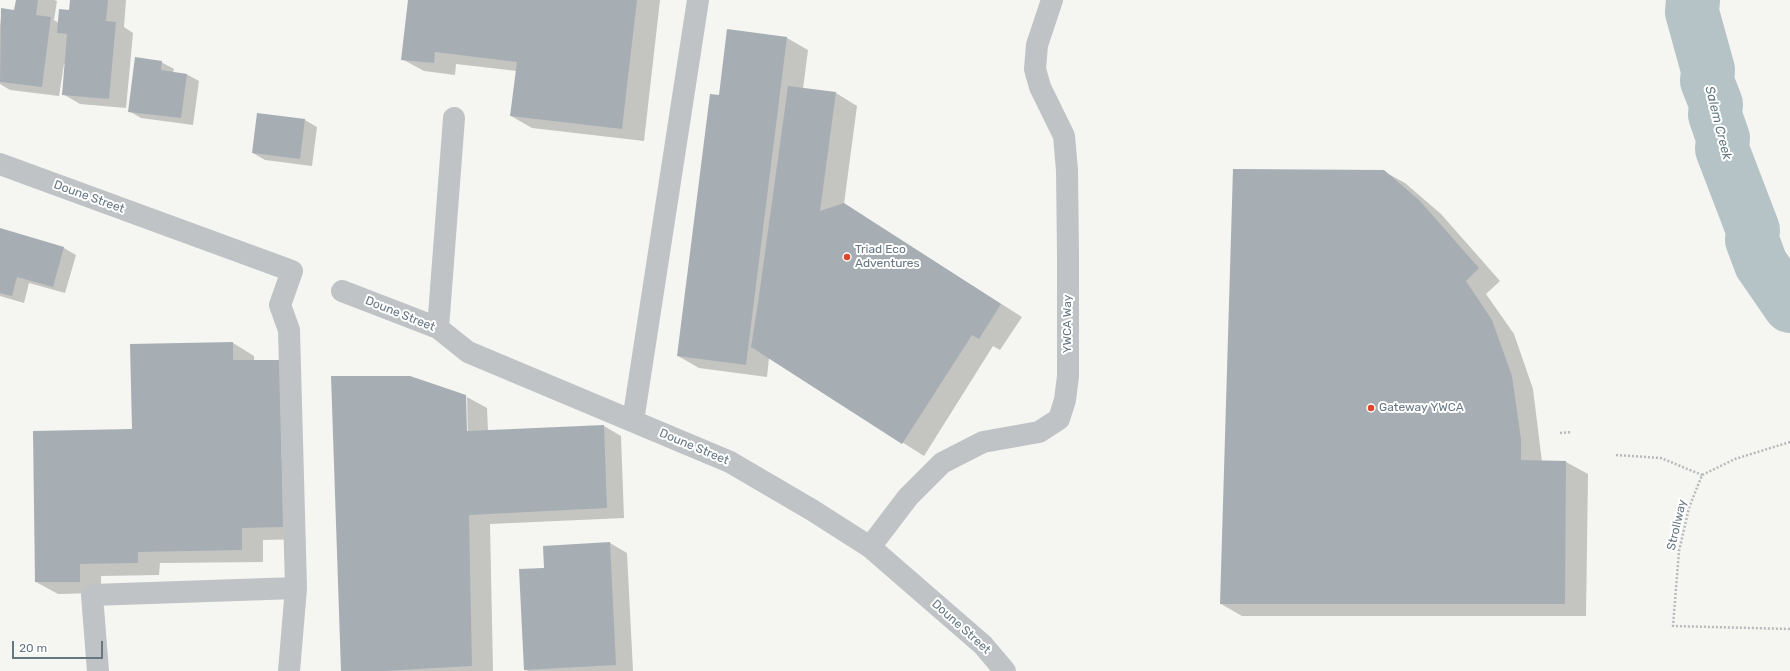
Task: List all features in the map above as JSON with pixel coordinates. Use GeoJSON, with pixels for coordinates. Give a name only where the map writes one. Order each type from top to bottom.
{"type":"FeatureCollection","features":[{"type":"Feature","properties":{"kind":"street"},"geometry":{"type":"LineString","coordinates":[[633,421],[698,0]]}},
{"type":"Feature","properties":{"kind":"street","name":"YWCA Way"},"geometry":{"type":"LineString","coordinates":[[870,547],[908,497],[942,463],[983,442],[1039,432],[1059,419],[1065,400],[1068,376],[1067,170],[1064,136],[1040,87],[1035,69],[1037,45],[1052,0]]}},
{"type":"Feature","properties":{"kind":"street"},"geometry":{"type":"LineString","coordinates":[[438,328],[454,118]]}},
{"type":"Feature","properties":{"kind":"street","name":"Doune Street"},"geometry":{"type":"LineString","coordinates":[[0,164],[292,270],[280,304],[289,330],[296,588]]}},
{"type":"Feature","properties":{"kind":"street","name":"Doune Street"},"geometry":{"type":"LineString","coordinates":[[342,291],[438,328],[468,352],[730,462],[807,507],[870,547],[983,644],[1005,671]]}},
{"type":"Feature","properties":{"kind":"street"},"geometry":{"type":"LineString","coordinates":[[98,671],[92,595],[296,588],[289,671]]}},
{"type":"Feature","properties":{"kind":"path"},"geometry":{"type":"LineString","coordinates":[[1560,433],[1572,432]]}},
{"type":"Feature","properties":{"kind":"path"},"geometry":{"type":"LineString","coordinates":[[1616,455],[1661,458],[1702,475],[1735,459],[1790,442]]}},
{"type":"Feature","properties":{"kind":"path","name":"Strollway"},"geometry":{"type":"LineString","coordinates":[[1702,475],[1688,508],[1679,551],[1673,626],[1790,629]]}},
{"type":"Feature","properties":{"kind":"building"},"geometry":{"type":"Polygon","coordinates":[[[16,0],[38,0],[36,15],[51,17],[42,87],[0,82],[1,8],[14,10],[16,0]]]}},
{"type":"Feature","properties":{"kind":"building"},"geometry":{"type":"Polygon","coordinates":[[[70,0],[108,0],[106,21],[116,22],[109,99],[62,95],[67,34],[57,33],[59,9],[69,10],[70,0]]]}},
{"type":"Feature","properties":{"kind":"building"},"geometry":{"type":"Polygon","coordinates":[[[408,0],[637,0],[622,129],[510,116],[517,62],[435,52],[434,63],[401,60],[408,0]]]}},
{"type":"Feature","properties":{"kind":"building"},"geometry":{"type":"Polygon","coordinates":[[[727,29],[787,37],[746,365],[677,356],[710,94],[719,95],[727,29]]]}},
{"type":"Feature","properties":{"kind":"building"},"geometry":{"type":"Polygon","coordinates":[[[135,57],[162,61],[161,70],[187,74],[181,118],[128,112],[135,57]]]}},
{"type":"Feature","properties":{"kind":"building","name":"Triad Eco Adventures"},"geometry":{"type":"Polygon","coordinates":[[[788,86],[836,92],[820,211],[844,203],[1001,304],[979,339],[972,335],[902,444],[751,347],[788,86]]]}},
{"type":"Feature","properties":{"kind":"building"},"geometry":{"type":"Polygon","coordinates":[[[257,113],[305,119],[300,159],[252,153],[257,113]]]}},
{"type":"Feature","properties":{"kind":"building","name":"Gateway YWCA"},"geometry":{"type":"Polygon","coordinates":[[[1233,169],[1384,170],[1419,200],[1479,268],[1466,281],[1492,320],[1512,376],[1521,439],[1521,460],[1566,461],[1565,604],[1220,604],[1233,169]]]}},
{"type":"Feature","properties":{"kind":"building"},"geometry":{"type":"Polygon","coordinates":[[[0,228],[64,247],[53,287],[17,277],[12,296],[0,293],[0,228]]]}},
{"type":"Feature","properties":{"kind":"building"},"geometry":{"type":"Polygon","coordinates":[[[233,342],[233,360],[280,360],[283,527],[242,528],[242,550],[138,552],[138,563],[80,564],[80,582],[35,582],[33,431],[132,429],[130,344],[233,342]]]}},
{"type":"Feature","properties":{"kind":"building"},"geometry":{"type":"Polygon","coordinates":[[[331,376],[410,376],[466,395],[467,431],[604,425],[607,508],[469,515],[472,666],[383,671],[341,671],[331,376]]]}},
{"type":"Feature","properties":{"kind":"building"},"geometry":{"type":"Polygon","coordinates":[[[610,542],[616,665],[524,670],[519,569],[544,568],[543,546],[610,542]]]}},
{"type":"Feature","properties":{"kind":"waterway","name":"Salem Creek"},"geometry":{"type":"LineString","coordinates":[[1693,0],[1692,12],[1708,70],[1707,81],[1716,104],[1715,115],[1723,138],[1722,149],[1753,230],[1752,240],[1761,264],[1790,306]]}},
{"type":"Feature","properties":{"kind":"place","name":"Triad Eco Adventures"},"geometry":{"type":"Point","coordinates":[847,257]}},
{"type":"Feature","properties":{"kind":"place","name":"Gateway YWCA"},"geometry":{"type":"Point","coordinates":[1371,408]}}]}
